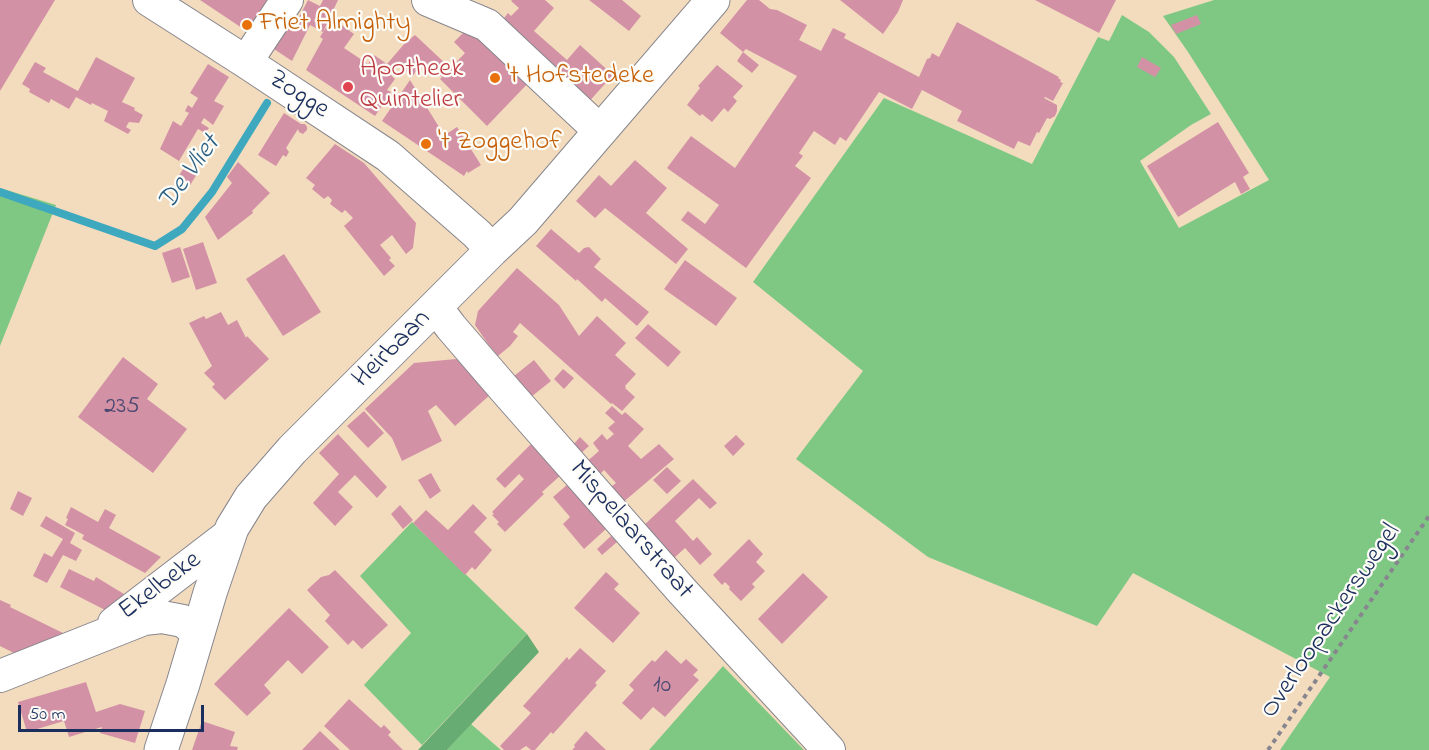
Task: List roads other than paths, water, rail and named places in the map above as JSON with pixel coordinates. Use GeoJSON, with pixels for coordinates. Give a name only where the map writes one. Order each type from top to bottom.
{"type":"FeatureCollection","features":[{"type":"Feature","properties":{"kind":"main road","name":"Heirbaan"},"geometry":{"type":"LineString","coordinates":[[161,750],[232,528],[252,497],[292,450],[523,221],[713,0]]}},
{"type":"Feature","properties":{"kind":"street","name":"Zogge"},"geometry":{"type":"LineString","coordinates":[[149,0],[388,156],[477,234],[492,250]]}},
{"type":"Feature","properties":{"kind":"street"},"geometry":{"type":"LineString","coordinates":[[246,62],[287,0]]}},
{"type":"Feature","properties":{"kind":"street"},"geometry":{"type":"LineString","coordinates":[[428,0],[487,25],[600,131]]}},
{"type":"Feature","properties":{"kind":"street","name":"Mispelaarstraat"},"geometry":{"type":"LineString","coordinates":[[436,307],[507,392],[683,592],[829,750]]}},
{"type":"Feature","properties":{"kind":"street","name":"Ekelbeke"},"geometry":{"type":"LineString","coordinates":[[92,640],[230,534]]}},
{"type":"Feature","properties":{"kind":"street","name":"Ekelbeke"},"geometry":{"type":"LineString","coordinates":[[0,676],[144,619],[162,617],[183,621],[198,633]]}},
{"type":"Feature","properties":{"kind":"waterway","name":"De Vliet"},"geometry":{"type":"LineString","coordinates":[[0,192],[155,246],[182,229],[212,192],[267,103]]}},
{"type":"Feature","properties":{"kind":"place","name":"Friet Almighty"},"geometry":{"type":"Point","coordinates":[247,25]}},
{"type":"Feature","properties":{"kind":"place","name":"'t Hofstedeke"},"geometry":{"type":"Point","coordinates":[495,78]}},
{"type":"Feature","properties":{"kind":"place","name":"Apotheek Quintelier"},"geometry":{"type":"Point","coordinates":[348,87]}},
{"type":"Feature","properties":{"kind":"place","name":"'t Zoggehof"},"geometry":{"type":"Point","coordinates":[426,144]}}]}
